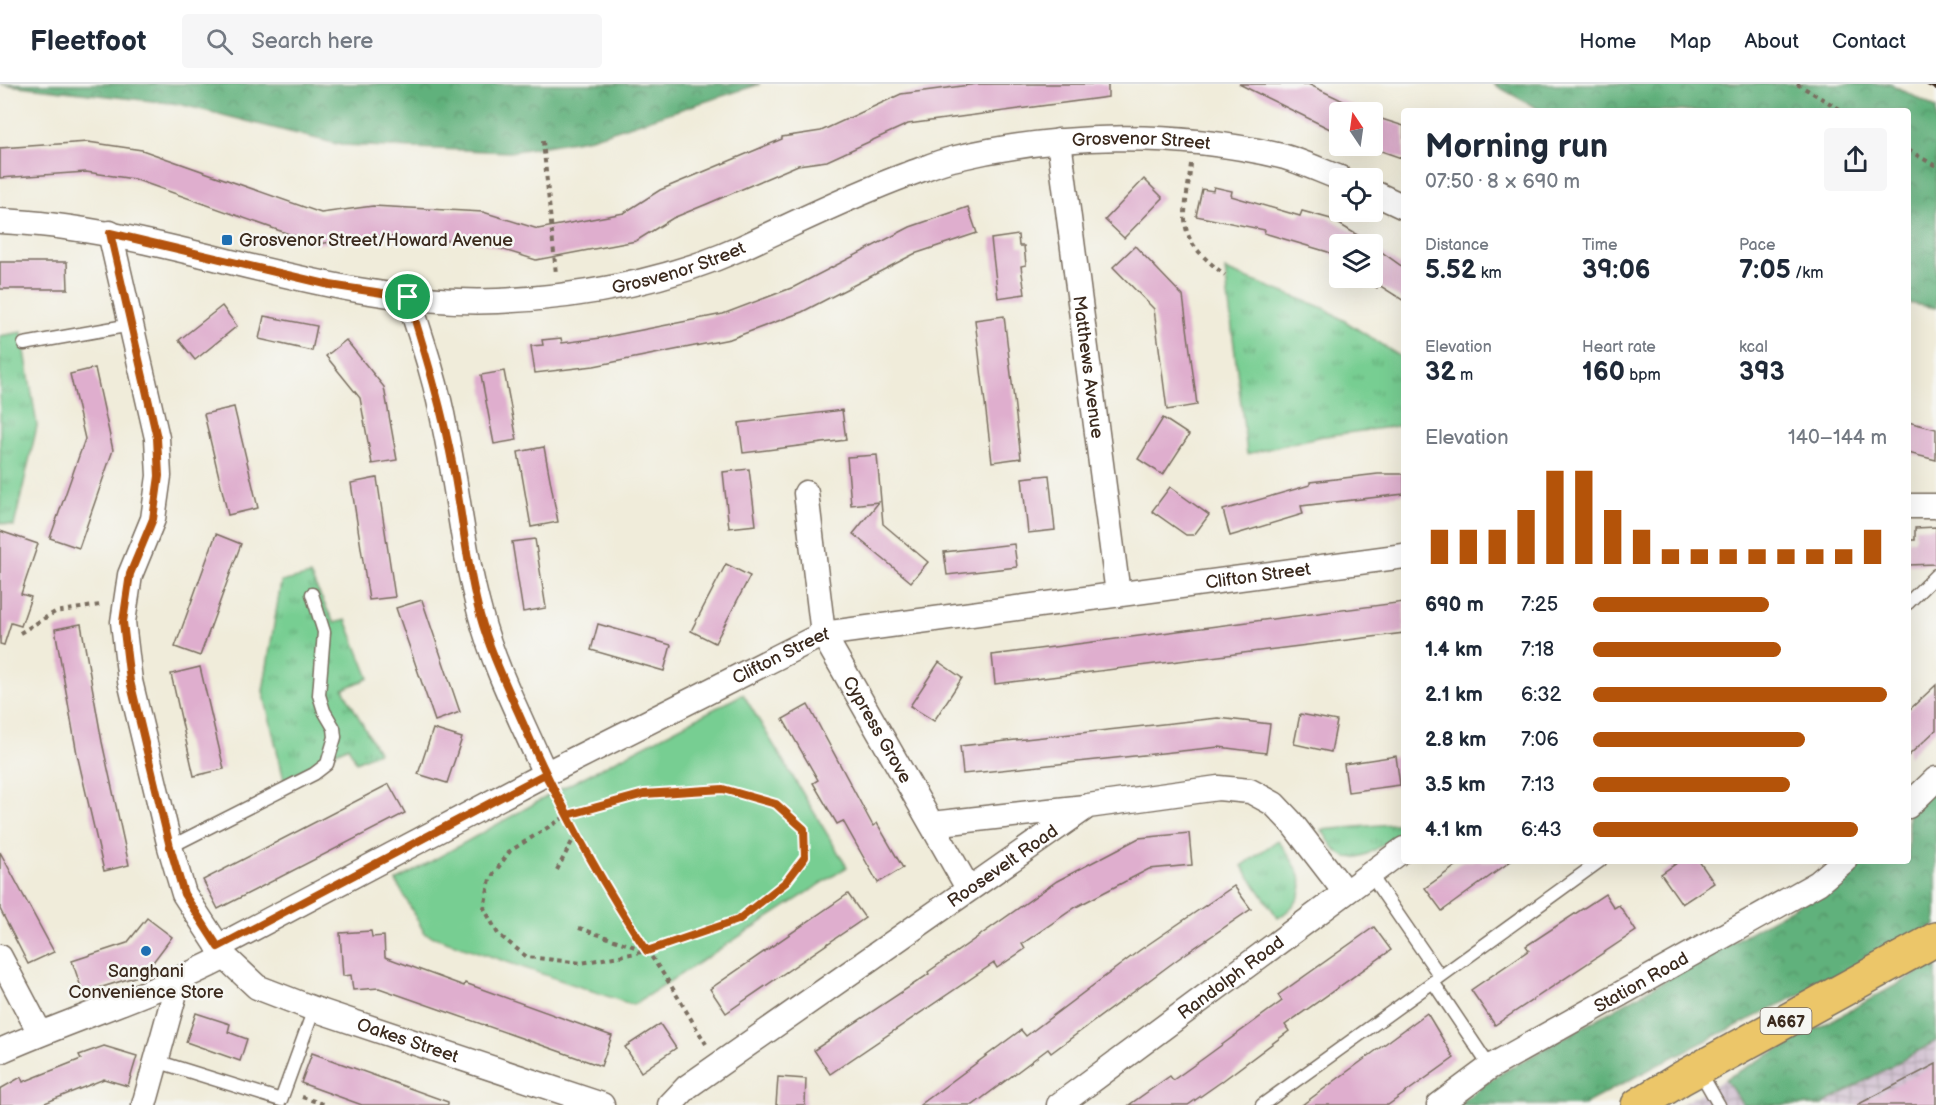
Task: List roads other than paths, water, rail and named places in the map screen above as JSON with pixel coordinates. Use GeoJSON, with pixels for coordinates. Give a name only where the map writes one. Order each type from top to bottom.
{"type":"FeatureCollection","features":[{"type":"Feature","properties":{"kind":"main road","name":"A667"},"geometry":{"type":"LineString","coordinates":[[1638,1105],[1936,939]]}},
{"type":"Feature","properties":{"kind":"street","name":"Grosvenor Street"},"geometry":{"type":"LineString","coordinates":[[0,221],[39,222],[110,233],[330,285],[408,297],[461,301],[586,293],[658,278],[738,249],[851,195],[950,159],[1059,141],[1127,138],[1194,141],[1284,157],[1329,174]]}},
{"type":"Feature","properties":{"kind":"street","name":"Matthews Avenue"},"geometry":{"type":"LineString","coordinates":[[1059,141],[1118,594]]}},
{"type":"Feature","properties":{"kind":"street"},"geometry":{"type":"LineString","coordinates":[[1383,197],[1401,206]]}},
{"type":"Feature","properties":{"kind":"street","name":"Oakes Street"},"geometry":{"type":"LineString","coordinates":[[110,233],[157,438],[159,476],[153,519],[130,574],[123,622],[130,681],[170,847],[184,894],[221,952],[240,974],[258,987],[314,1009],[602,1105]]}},
{"type":"Feature","properties":{"kind":"street"},"geometry":{"type":"LineString","coordinates":[[408,297],[438,397],[454,474],[466,557],[480,615],[496,662],[545,774]]}},
{"type":"Feature","properties":{"kind":"street"},"geometry":{"type":"LineString","coordinates":[[806,493],[823,634]]}},
{"type":"Feature","properties":{"kind":"street"},"geometry":{"type":"LineString","coordinates":[[1911,506],[1936,506]]}},
{"type":"Feature","properties":{"kind":"street","name":"Clifton Street"},"geometry":{"type":"LineString","coordinates":[[0,1051],[40,1033],[178,982],[221,952],[545,774],[823,634],[1401,555]]}},
{"type":"Feature","properties":{"kind":"street","name":"Cypress Grove"},"geometry":{"type":"LineString","coordinates":[[823,634],[968,888]]}},
{"type":"Feature","properties":{"kind":"street"},"geometry":{"type":"LineString","coordinates":[[1911,803],[1936,779]]}},
{"type":"Feature","properties":{"kind":"street","name":"Roosevelt Road"},"geometry":{"type":"LineString","coordinates":[[670,1105],[687,1087],[1088,806],[1218,788],[1250,791],[1274,804],[1345,892]]}},
{"type":"Feature","properties":{"kind":"street"},"geometry":{"type":"LineString","coordinates":[[932,824],[1088,806]]}},
{"type":"Feature","properties":{"kind":"street","name":"Randolph Road"},"geometry":{"type":"LineString","coordinates":[[1059,1105],[1401,851]]}},
{"type":"Feature","properties":{"kind":"street","name":"Station Road"},"geometry":{"type":"LineString","coordinates":[[1439,1105],[1490,1068],[1818,883],[1840,864]]}},
{"type":"Feature","properties":{"kind":"street"},"geometry":{"type":"LineString","coordinates":[[0,957],[40,1033]]}},
{"type":"Feature","properties":{"kind":"street"},"geometry":{"type":"LineString","coordinates":[[144,1105],[178,982]]}},
{"type":"Feature","properties":{"kind":"lane"},"geometry":{"type":"LineString","coordinates":[[24,344],[131,325]]}},
{"type":"Feature","properties":{"kind":"lane"},"geometry":{"type":"LineString","coordinates":[[1911,600],[1936,575]]}},
{"type":"Feature","properties":{"kind":"lane"},"geometry":{"type":"LineString","coordinates":[[170,847],[314,774],[327,764],[333,748],[334,728],[324,711],[319,695],[324,632],[312,594]]}},
{"type":"Feature","properties":{"kind":"lane"},"geometry":{"type":"LineString","coordinates":[[1262,1105],[1596,864]]}},
{"type":"Feature","properties":{"kind":"lane"},"geometry":{"type":"LineString","coordinates":[[1370,874],[1490,1068]]}},
{"type":"Feature","properties":{"kind":"lane"},"geometry":{"type":"LineString","coordinates":[[156,1061],[283,1096],[314,1009]]}},
{"type":"Feature","properties":{"kind":"lane"},"geometry":{"type":"LineString","coordinates":[[1699,1069],[1719,1105]]}},
{"type":"Feature","properties":{"kind":"railway"},"geometry":{"type":"LineString","coordinates":[[1928,84],[1936,88]]}},
{"type":"Feature","properties":{"kind":"place","name":"Grosvenor Street/Howard Avenue"},"geometry":{"type":"Point","coordinates":[227,240]}},
{"type":"Feature","properties":{"kind":"place","name":"Sanghani Convenience Store"},"geometry":{"type":"Point","coordinates":[146,951]}}]}
